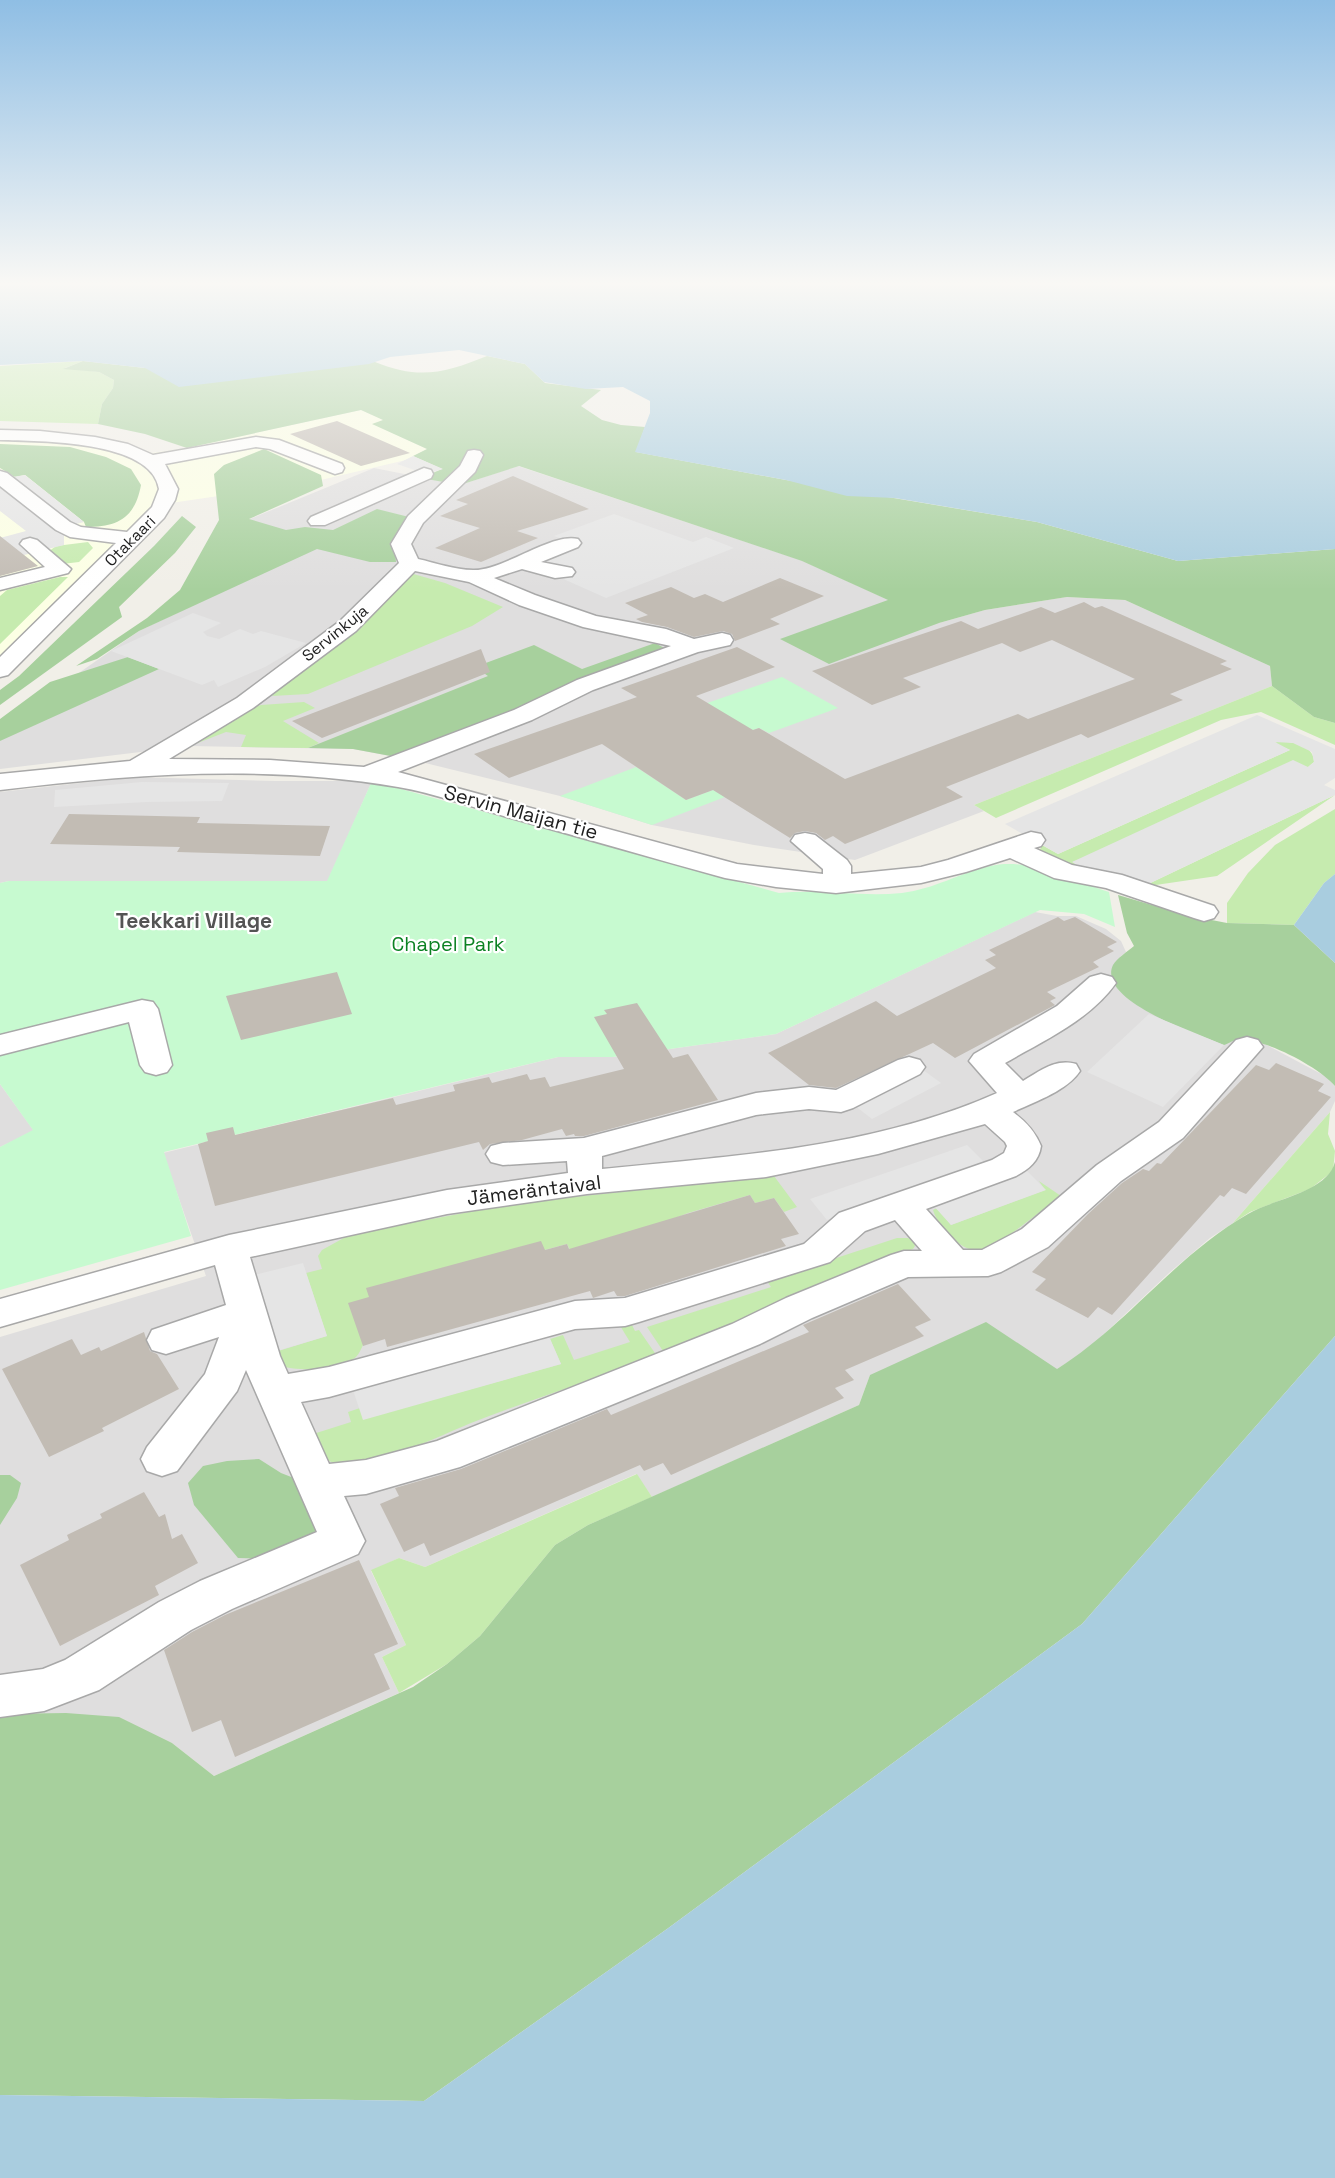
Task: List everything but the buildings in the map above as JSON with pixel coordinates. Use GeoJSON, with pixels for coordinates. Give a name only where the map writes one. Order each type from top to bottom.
{"type":"FeatureCollection","features":[{"type":"Feature","properties":{"kind":"street","name":"Otakaari"},"geometry":{"type":"LineString","coordinates":[[0,435],[51,436],[92,441],[124,449],[148,461],[166,477],[168,485],[167,495],[158,514],[0,670]]}},
{"type":"Feature","properties":{"kind":"street"},"geometry":{"type":"LineString","coordinates":[[148,461],[256,442],[273,444],[335,468]]}},
{"type":"Feature","properties":{"kind":"street"},"geometry":{"type":"LineString","coordinates":[[474,456],[468,468],[415,520],[401,544],[410,564],[475,577],[527,600],[591,622],[666,636],[692,646]]}},
{"type":"Feature","properties":{"kind":"street"},"geometry":{"type":"LineString","coordinates":[[318,521],[424,474]]}},
{"type":"Feature","properties":{"kind":"street"},"geometry":{"type":"LineString","coordinates":[[0,477],[63,526],[77,533],[134,539]]}},
{"type":"Feature","properties":{"kind":"street"},"geometry":{"type":"LineString","coordinates":[[475,577],[521,563],[571,543]]}},
{"type":"Feature","properties":{"kind":"street"},"geometry":{"type":"LineString","coordinates":[[30,544],[61,570]]}},
{"type":"Feature","properties":{"kind":"street"},"geometry":{"type":"LineString","coordinates":[[521,563],[555,572],[565,572]]}},
{"type":"Feature","properties":{"kind":"street","name":"Servinkuja"},"geometry":{"type":"LineString","coordinates":[[136,768],[245,703],[348,626],[410,564]]}},
{"type":"Feature","properties":{"kind":"street"},"geometry":{"type":"LineString","coordinates":[[0,584],[61,570],[97,573]]}},
{"type":"Feature","properties":{"kind":"street"},"geometry":{"type":"LineString","coordinates":[[367,774],[523,716],[585,685],[692,646],[722,640]]}},
{"type":"Feature","properties":{"kind":"street","name":"Servin Maijan tie"},"geometry":{"type":"LineString","coordinates":[[0,782],[136,768],[268,768],[367,774],[413,783],[735,872],[790,882],[836,885],[910,878],[945,871],[1021,844],[1064,872],[1112,881],[1204,912]]}},
{"type":"Feature","properties":{"kind":"street"},"geometry":{"type":"LineString","coordinates":[[805,841],[837,866],[836,885]]}},
{"type":"Feature","properties":{"kind":"street"},"geometry":{"type":"LineString","coordinates":[[276,1391],[329,1382],[575,1315],[625,1312],[817,1253],[852,1222],[1004,1168],[1020,1160],[1025,1153],[1024,1145],[985,1061],[1068,1013],[1101,983]]}},
{"type":"Feature","properties":{"kind":"street"},"geometry":{"type":"LineString","coordinates":[[0,1045],[142,1009],[156,1065]]}},
{"type":"Feature","properties":{"kind":"street"},"geometry":{"type":"LineString","coordinates":[[316,1482],[366,1477],[428,1461],[746,1334],[799,1308],[904,1264],[988,1263],[1035,1238],[1103,1178],[1171,1130],[1247,1047]]}},
{"type":"Feature","properties":{"kind":"street"},"geometry":{"type":"LineString","coordinates":[[503,1154],[585,1166],[756,1104],[809,1098],[841,1101],[909,1067]]}},
{"type":"Feature","properties":{"kind":"street","name":"Jämeräntaival"},"geometry":{"type":"LineString","coordinates":[[0,1313],[229,1248],[447,1202],[585,1166],[785,1163],[916,1134],[1004,1104],[1064,1071]]}},
{"type":"Feature","properties":{"kind":"street"},"geometry":{"type":"LineString","coordinates":[[902,1204],[953,1263]]}},
{"type":"Feature","properties":{"kind":"street"},"geometry":{"type":"LineString","coordinates":[[0,1696],[28,1693],[62,1684],[82,1675],[186,1611],[343,1541],[260,1356],[229,1248]]}},
{"type":"Feature","properties":{"kind":"street"},"geometry":{"type":"LineString","coordinates":[[166,1340],[248,1313]]}},
{"type":"Feature","properties":{"kind":"street"},"geometry":{"type":"LineString","coordinates":[[162,1460],[223,1380],[248,1313]]}},
{"type":"Feature","properties":{"kind":"shaded area"},"geometry":{"type":"Polygon","coordinates":[[[361,410],[384,420],[373,424],[427,449],[406,460],[308,483],[164,504],[0,670],[0,435],[27,435],[138,455],[187,448],[361,410]]]}},
{"type":"Feature","properties":{"kind":"shaded area"},"geometry":{"type":"Polygon","coordinates":[[[413,456],[443,469],[426,474],[397,464],[413,456]]]}},
{"type":"Feature","properties":{"kind":"shaded area"},"geometry":{"type":"Polygon","coordinates":[[[518,466],[803,561],[939,623],[985,610],[1067,597],[1125,600],[1270,666],[1272,686],[974,805],[984,811],[855,860],[754,845],[652,825],[560,796],[417,761],[353,749],[190,746],[0,769],[0,728],[139,631],[288,560],[211,535],[374,468],[460,485],[518,466]]]}},
{"type":"Feature","properties":{"kind":"shaded area"},"geometry":{"type":"Polygon","coordinates":[[[25,475],[84,522],[64,527],[64,545],[0,561],[0,538],[26,531],[0,511],[0,479],[25,475]]]}},
{"type":"Feature","properties":{"kind":"shaded area"},"geometry":{"type":"Polygon","coordinates":[[[614,514],[693,542],[706,537],[734,548],[606,598],[561,578],[571,574],[532,557],[570,542],[554,536],[614,514]]]}},
{"type":"Feature","properties":{"kind":"shaded area"},"geometry":{"type":"Polygon","coordinates":[[[193,613],[221,623],[203,632],[207,636],[219,639],[240,629],[253,634],[261,631],[306,643],[265,667],[218,687],[214,680],[202,685],[111,651],[193,613]]]}},
{"type":"Feature","properties":{"kind":"shaded area"},"geometry":{"type":"Polygon","coordinates":[[[1257,715],[1335,749],[1335,778],[1324,785],[1335,790],[1335,795],[1142,887],[1088,872],[1072,862],[1293,760],[1308,767],[1314,762],[1312,752],[1293,743],[1275,742],[1290,750],[1058,854],[1005,824],[1257,715]]]}},
{"type":"Feature","properties":{"kind":"shaded area"},"geometry":{"type":"Polygon","coordinates":[[[134,777],[372,781],[328,881],[9,881],[0,883],[0,792],[134,777]]]}},
{"type":"Feature","properties":{"kind":"shaded area"},"geometry":{"type":"Polygon","coordinates":[[[142,782],[229,783],[222,801],[54,807],[55,790],[142,782]]]}},
{"type":"Feature","properties":{"kind":"shaded area"},"geometry":{"type":"Polygon","coordinates":[[[1035,912],[1057,916],[1076,916],[1106,929],[1121,941],[1126,952],[1120,957],[1237,1040],[1265,1044],[1327,1077],[1335,1086],[1335,1101],[1330,1112],[1233,1223],[1210,1238],[1169,1273],[1087,1350],[1057,1369],[870,1375],[859,1405],[652,1497],[636,1474],[425,1567],[399,1558],[371,1571],[406,1645],[382,1657],[399,1693],[214,1776],[172,1743],[0,1714],[0,1337],[206,1276],[163,1153],[558,1057],[613,1057],[776,1034],[1035,912]]]}},
{"type":"Feature","properties":{"kind":"shaded area"},"geometry":{"type":"Polygon","coordinates":[[[1149,1014],[1224,1045],[1163,1107],[1087,1072],[1149,1014]]]}},
{"type":"Feature","properties":{"kind":"shaded area"},"geometry":{"type":"Polygon","coordinates":[[[919,1067],[941,1083],[872,1119],[850,1102],[919,1067]]]}},
{"type":"Feature","properties":{"kind":"shaded area"},"geometry":{"type":"Polygon","coordinates":[[[0,1084],[34,1131],[0,1147],[0,1084]]]}},
{"type":"Feature","properties":{"kind":"shaded area"},"geometry":{"type":"Polygon","coordinates":[[[967,1145],[986,1164],[827,1220],[810,1199],[967,1145]]]}},
{"type":"Feature","properties":{"kind":"shaded area"},"geometry":{"type":"Polygon","coordinates":[[[1025,1169],[1046,1190],[951,1225],[932,1204],[1025,1169]]]}},
{"type":"Feature","properties":{"kind":"shaded area"},"geometry":{"type":"Polygon","coordinates":[[[303,1263],[327,1336],[260,1356],[238,1279],[303,1263]]]}},
{"type":"Feature","properties":{"kind":"shaded area"},"geometry":{"type":"Polygon","coordinates":[[[548,1334],[561,1364],[363,1420],[352,1387],[548,1334]]]}},
{"type":"Feature","properties":{"kind":"green space"},"geometry":{"type":"Polygon","coordinates":[[[0,387],[113,387],[102,404],[98,424],[0,421],[0,387]]]}},
{"type":"Feature","properties":{"kind":"green space"},"geometry":{"type":"Polygon","coordinates":[[[574,387],[601,390],[581,406],[602,420],[621,425],[645,427],[636,452],[1037,522],[1178,561],[1335,549],[1335,723],[1314,717],[1272,686],[1270,666],[1125,600],[1067,597],[985,610],[939,623],[829,664],[780,639],[888,600],[802,561],[519,466],[460,485],[421,478],[442,469],[413,456],[427,449],[372,424],[383,420],[361,410],[187,448],[145,434],[98,424],[102,404],[113,388],[574,387]]]}},
{"type":"Feature","properties":{"kind":"green space"},"geometry":{"type":"Polygon","coordinates":[[[0,444],[70,447],[106,457],[131,469],[141,485],[138,496],[129,513],[123,518],[107,525],[86,527],[84,522],[25,475],[15,477],[0,468],[0,444]]]}},
{"type":"Feature","properties":{"kind":"green space"},"geometry":{"type":"Polygon","coordinates":[[[264,449],[321,475],[323,486],[249,519],[286,530],[305,527],[333,530],[377,509],[409,517],[394,538],[396,562],[370,562],[317,549],[139,631],[97,659],[76,666],[147,618],[180,590],[219,520],[214,474],[224,465],[264,449]]]}},
{"type":"Feature","properties":{"kind":"green space"},"geometry":{"type":"Polygon","coordinates":[[[182,516],[196,527],[175,553],[119,607],[122,617],[0,705],[0,690],[19,676],[182,516]]]}},
{"type":"Feature","properties":{"kind":"green space"},"geometry":{"type":"Polygon","coordinates":[[[88,542],[93,548],[79,562],[62,564],[48,552],[56,546],[88,542]]]}},
{"type":"Feature","properties":{"kind":"green space"},"geometry":{"type":"Polygon","coordinates":[[[410,573],[445,583],[503,607],[472,626],[308,694],[272,696],[279,688],[360,629],[410,573]]]}},
{"type":"Feature","properties":{"kind":"green space"},"geometry":{"type":"Polygon","coordinates":[[[68,577],[0,644],[0,596],[7,590],[68,577]]]}},
{"type":"Feature","properties":{"kind":"green space"},"geometry":{"type":"Polygon","coordinates":[[[655,643],[668,650],[396,757],[353,749],[308,748],[488,676],[475,667],[534,645],[582,669],[655,643]]]}},
{"type":"Feature","properties":{"kind":"green space"},"geometry":{"type":"Polygon","coordinates":[[[128,657],[159,669],[0,741],[0,719],[50,682],[128,657]]]}},
{"type":"Feature","properties":{"kind":"green space"},"geometry":{"type":"Polygon","coordinates":[[[782,677],[838,708],[769,733],[759,728],[753,730],[670,716],[782,677]]]}},
{"type":"Feature","properties":{"kind":"green space"},"geometry":{"type":"Polygon","coordinates":[[[1272,686],[1314,717],[1335,723],[1335,745],[1261,712],[1221,720],[996,818],[974,805],[1272,686]]]}},
{"type":"Feature","properties":{"kind":"green space"},"geometry":{"type":"Polygon","coordinates":[[[304,702],[315,708],[283,721],[319,743],[308,748],[241,747],[246,735],[226,732],[190,746],[249,709],[261,705],[304,702]]]}},
{"type":"Feature","properties":{"kind":"green space"},"geometry":{"type":"Polygon","coordinates":[[[1274,743],[1301,745],[1310,752],[1314,762],[1308,767],[1073,862],[1088,872],[1039,852],[1042,845],[1058,854],[1290,750],[1274,743]]]}},
{"type":"Feature","properties":{"kind":"green space"},"geometry":{"type":"Polygon","coordinates":[[[636,767],[686,800],[713,790],[725,797],[652,825],[560,796],[636,767]]]}},
{"type":"Feature","properties":{"kind":"green space","name":"Chapel Park"},"geometry":{"type":"Polygon","coordinates":[[[372,781],[779,893],[902,893],[925,888],[990,866],[1005,864],[1035,867],[1109,892],[1115,927],[1084,914],[1040,910],[776,1034],[613,1057],[558,1057],[164,1152],[191,1236],[0,1290],[0,1147],[33,1130],[0,1084],[0,883],[9,881],[327,881],[372,781]]]}},
{"type":"Feature","properties":{"kind":"green space"},"geometry":{"type":"Polygon","coordinates":[[[1335,795],[1217,876],[1142,887],[1335,795]]]}},
{"type":"Feature","properties":{"kind":"green space"},"geometry":{"type":"Polygon","coordinates":[[[1335,809],[1335,874],[1324,883],[1294,925],[1227,923],[1227,903],[1248,873],[1275,845],[1335,809]]]}},
{"type":"Feature","properties":{"kind":"green space"},"geometry":{"type":"Polygon","coordinates":[[[1118,895],[1186,915],[1227,923],[1294,925],[1335,963],[1335,1086],[1317,1070],[1275,1048],[1248,1040],[1235,1040],[1224,1045],[1153,1015],[1120,991],[1112,978],[1113,965],[1134,946],[1127,933],[1118,895]]]}},
{"type":"Feature","properties":{"kind":"green space"},"geometry":{"type":"Polygon","coordinates":[[[1330,1112],[1328,1134],[1335,1151],[1333,1171],[1310,1189],[1250,1212],[1233,1223],[1330,1112]]]}},
{"type":"Feature","properties":{"kind":"green space"},"geometry":{"type":"Polygon","coordinates":[[[1335,1162],[1335,1336],[1082,1624],[667,1929],[424,2101],[0,2095],[0,1714],[66,1713],[119,1717],[172,1743],[214,1776],[413,1687],[447,1664],[480,1636],[555,1545],[588,1525],[859,1405],[870,1375],[986,1322],[1057,1369],[1106,1332],[1174,1269],[1222,1231],[1258,1209],[1310,1188],[1330,1173],[1335,1162]]]}},
{"type":"Feature","properties":{"kind":"green space"},"geometry":{"type":"Polygon","coordinates":[[[774,1176],[797,1207],[784,1212],[774,1198],[755,1203],[750,1195],[688,1213],[574,1258],[567,1244],[369,1297],[363,1345],[356,1357],[341,1365],[320,1369],[290,1368],[282,1366],[275,1352],[327,1336],[306,1273],[322,1269],[318,1256],[322,1250],[351,1234],[535,1201],[774,1176]]]}},
{"type":"Feature","properties":{"kind":"green space"},"geometry":{"type":"Polygon","coordinates":[[[1039,1181],[1061,1196],[1008,1236],[980,1251],[960,1245],[954,1240],[940,1224],[933,1210],[937,1208],[951,1225],[1045,1190],[1039,1181]]]}},
{"type":"Feature","properties":{"kind":"green space"},"geometry":{"type":"Polygon","coordinates":[[[897,1238],[908,1238],[914,1242],[915,1246],[913,1249],[837,1277],[665,1354],[647,1327],[771,1287],[764,1277],[815,1265],[897,1238]]]}},
{"type":"Feature","properties":{"kind":"green space"},"geometry":{"type":"Polygon","coordinates":[[[630,1321],[635,1331],[639,1330],[657,1356],[494,1414],[391,1456],[359,1465],[339,1465],[324,1456],[310,1435],[351,1422],[348,1412],[360,1408],[363,1419],[561,1364],[550,1339],[563,1335],[574,1360],[630,1342],[619,1324],[630,1321]]]}},
{"type":"Feature","properties":{"kind":"green space"},"geometry":{"type":"Polygon","coordinates":[[[259,1459],[281,1473],[304,1482],[320,1521],[314,1535],[267,1559],[238,1558],[194,1505],[188,1483],[203,1466],[227,1461],[259,1459]]]}},
{"type":"Feature","properties":{"kind":"green space"},"geometry":{"type":"Polygon","coordinates":[[[637,1474],[652,1497],[588,1525],[555,1545],[480,1636],[447,1664],[399,1693],[382,1657],[406,1645],[371,1570],[399,1558],[425,1567],[637,1474]]]}},
{"type":"Feature","properties":{"kind":"green space"},"geometry":{"type":"Polygon","coordinates":[[[0,1475],[10,1475],[21,1483],[17,1498],[0,1525],[0,1475]]]}},
{"type":"Feature","properties":{"kind":"water"},"geometry":{"type":"Polygon","coordinates":[[[572,387],[1335,387],[1335,549],[1178,561],[1037,522],[895,498],[847,496],[786,480],[635,452],[650,413],[650,401],[623,387],[586,389],[572,387]]]}},
{"type":"Feature","properties":{"kind":"water"},"geometry":{"type":"Polygon","coordinates":[[[1335,874],[1335,963],[1294,925],[1324,883],[1335,874]]]}},
{"type":"Feature","properties":{"kind":"water"},"geometry":{"type":"Polygon","coordinates":[[[1335,1336],[1335,2178],[0,2178],[0,2095],[424,2101],[667,1929],[1082,1624],[1335,1336]]]}},
{"type":"Feature","properties":{"kind":"district","name":"Teekkari Village"},"geometry":{"type":"Point","coordinates":[194,920]}}]}
